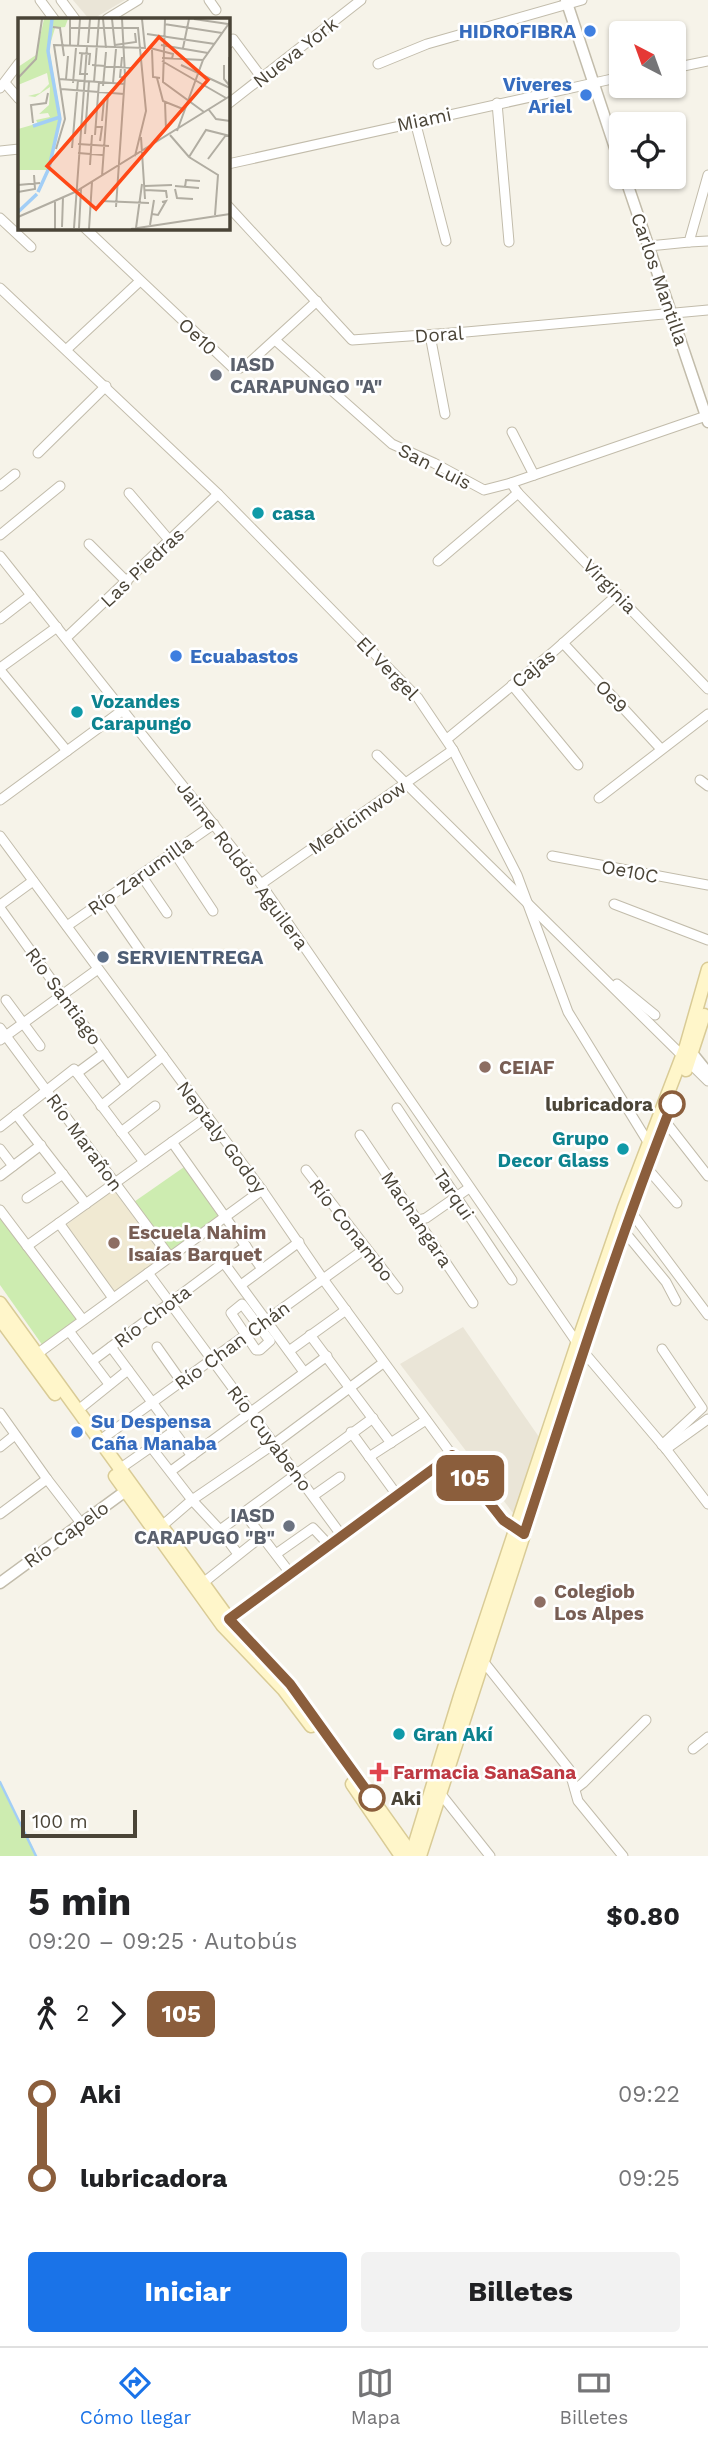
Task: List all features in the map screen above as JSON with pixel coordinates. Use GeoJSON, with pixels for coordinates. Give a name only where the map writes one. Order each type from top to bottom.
{"type":"FeatureCollection","features":[{"type":"Feature","properties":{"kind":"main road"},"geometry":{"type":"LineString","coordinates":[[412,1856],[420,1824],[520,1532],[648,1142],[689,1050],[708,969]]}},
{"type":"Feature","properties":{"kind":"main road"},"geometry":{"type":"LineString","coordinates":[[580,1347],[708,1001]]}},
{"type":"Feature","properties":{"kind":"main road"},"geometry":{"type":"LineString","coordinates":[[0,1303],[99,1441],[117,1471]]}},
{"type":"Feature","properties":{"kind":"main road"},"geometry":{"type":"LineString","coordinates":[[0,1319],[117,1471],[226,1622],[283,1689],[342,1770],[412,1856]]}},
{"type":"Feature","properties":{"kind":"main road"},"geometry":{"type":"LineString","coordinates":[[129,1488],[162,1526],[203,1583],[226,1622],[290,1684],[412,1856]]}},
{"type":"Feature","properties":{"kind":"main road"},"geometry":{"type":"LineString","coordinates":[[412,1856],[440,1793],[483,1661],[520,1532]]}},
{"type":"Feature","properties":{"kind":"main road"},"geometry":{"type":"LineString","coordinates":[[391,1826],[407,1829],[420,1824]]}},
{"type":"Feature","properties":{"kind":"street"},"geometry":{"type":"LineString","coordinates":[[40,0],[53,18]]}},
{"type":"Feature","properties":{"kind":"street"},"geometry":{"type":"LineString","coordinates":[[61,0],[74,18]]}},
{"type":"Feature","properties":{"kind":"street"},"geometry":{"type":"LineString","coordinates":[[109,18],[138,0]]}},
{"type":"Feature","properties":{"kind":"street"},"geometry":{"type":"LineString","coordinates":[[209,0],[216,10]]}},
{"type":"Feature","properties":{"kind":"street","name":"Nueva York"},"geometry":{"type":"LineString","coordinates":[[229,103],[362,0]]}},
{"type":"Feature","properties":{"kind":"street"},"geometry":{"type":"LineString","coordinates":[[378,64],[427,44],[566,2],[582,0]]}},
{"type":"Feature","properties":{"kind":"street"},"geometry":{"type":"LineString","coordinates":[[566,2],[609,130]]}},
{"type":"Feature","properties":{"kind":"street"},"geometry":{"type":"LineString","coordinates":[[229,43],[233,39],[262,78]]}},
{"type":"Feature","properties":{"kind":"street"},"geometry":{"type":"LineString","coordinates":[[686,66],[708,61]]}},
{"type":"Feature","properties":{"kind":"street"},"geometry":{"type":"LineString","coordinates":[[18,64],[2,85],[18,98]]}},
{"type":"Feature","properties":{"kind":"street","name":"Miami"},"geometry":{"type":"LineString","coordinates":[[229,164],[609,79]]}},
{"type":"Feature","properties":{"kind":"street"},"geometry":{"type":"LineString","coordinates":[[497,103],[509,242]]}},
{"type":"Feature","properties":{"kind":"street"},"geometry":{"type":"LineString","coordinates":[[415,121],[446,241]]}},
{"type":"Feature","properties":{"kind":"street"},"geometry":{"type":"LineString","coordinates":[[0,151],[18,149]]}},
{"type":"Feature","properties":{"kind":"street"},"geometry":{"type":"LineString","coordinates":[[689,242],[708,175]]}},
{"type":"Feature","properties":{"kind":"street","name":"Carlos Mantilla"},"geometry":{"type":"LineString","coordinates":[[629,189],[707,419]]}},
{"type":"Feature","properties":{"kind":"street","name":"Doral"},"geometry":{"type":"LineString","coordinates":[[229,207],[352,340],[708,310]]}},
{"type":"Feature","properties":{"kind":"street"},"geometry":{"type":"LineString","coordinates":[[0,218],[31,247]]}},
{"type":"Feature","properties":{"kind":"street","name":"Oe10"},"geometry":{"type":"LineString","coordinates":[[86,229],[232,367],[240,368],[248,364],[317,301]]}},
{"type":"Feature","properties":{"kind":"street"},"geometry":{"type":"LineString","coordinates":[[649,246],[708,241]]}},
{"type":"Feature","properties":{"kind":"street"},"geometry":{"type":"LineString","coordinates":[[67,349],[140,281]]}},
{"type":"Feature","properties":{"kind":"street","name":"El Vergel"},"geometry":{"type":"LineString","coordinates":[[0,288],[218,494],[418,698],[447,739],[517,875],[568,1012],[648,1142]]}},
{"type":"Feature","properties":{"kind":"street"},"geometry":{"type":"LineString","coordinates":[[430,335],[445,414]]}},
{"type":"Feature","properties":{"kind":"street","name":"San Luis"},"geometry":{"type":"LineString","coordinates":[[275,340],[392,444],[484,490],[707,419]]}},
{"type":"Feature","properties":{"kind":"street"},"geometry":{"type":"LineString","coordinates":[[38,453],[106,386]]}},
{"type":"Feature","properties":{"kind":"street"},"geometry":{"type":"LineString","coordinates":[[512,432],[534,475]]}},
{"type":"Feature","properties":{"kind":"street"},"geometry":{"type":"LineString","coordinates":[[0,486],[15,474]]}},
{"type":"Feature","properties":{"kind":"street","name":"Virginia"},"geometry":{"type":"LineString","coordinates":[[511,483],[708,689]]}},
{"type":"Feature","properties":{"kind":"street"},"geometry":{"type":"LineString","coordinates":[[0,535],[60,486]]}},
{"type":"Feature","properties":{"kind":"street"},"geometry":{"type":"LineString","coordinates":[[129,493],[170,541]]}},
{"type":"Feature","properties":{"kind":"street"},"geometry":{"type":"LineString","coordinates":[[438,561],[518,493]]}},
{"type":"Feature","properties":{"kind":"street","name":"Las Piedras"},"geometry":{"type":"LineString","coordinates":[[66,638],[218,494]]}},
{"type":"Feature","properties":{"kind":"street"},"geometry":{"type":"LineString","coordinates":[[89,544],[127,582]]}},
{"type":"Feature","properties":{"kind":"street","name":"Jaime Roldós Aguilera"},"geometry":{"type":"LineString","coordinates":[[0,555],[261,884],[580,1347],[708,1504]]}},
{"type":"Feature","properties":{"kind":"street"},"geometry":{"type":"LineString","coordinates":[[0,576],[10,569]]}},
{"type":"Feature","properties":{"kind":"street","name":"Cajas"},"geometry":{"type":"LineString","coordinates":[[447,739],[618,594]]}},
{"type":"Feature","properties":{"kind":"street"},"geometry":{"type":"LineString","coordinates":[[0,619],[31,595]]}},
{"type":"Feature","properties":{"kind":"street"},"geometry":{"type":"LineString","coordinates":[[57,627],[0,669],[67,751]]}},
{"type":"Feature","properties":{"kind":"street","name":"Oe9"},"geometry":{"type":"LineString","coordinates":[[563,643],[661,749]]}},
{"type":"Feature","properties":{"kind":"street"},"geometry":{"type":"LineString","coordinates":[[512,685],[578,765]]}},
{"type":"Feature","properties":{"kind":"street"},"geometry":{"type":"LineString","coordinates":[[0,800],[123,710]]}},
{"type":"Feature","properties":{"kind":"street"},"geometry":{"type":"LineString","coordinates":[[599,798],[708,714]]}},
{"type":"Feature","properties":{"kind":"street","name":"Medicinwow"},"geometry":{"type":"LineString","coordinates":[[261,884],[453,750]]}},
{"type":"Feature","properties":{"kind":"street"},"geometry":{"type":"LineString","coordinates":[[377,755],[708,1081]]}},
{"type":"Feature","properties":{"kind":"street","name":"Río Zarumilla"},"geometry":{"type":"LineString","coordinates":[[67,926],[214,824]]}},
{"type":"Feature","properties":{"kind":"street","name":"Neptaly Godoy"},"geometry":{"type":"LineString","coordinates":[[0,836],[262,1190],[383,1363],[503,1520],[520,1532]]}},
{"type":"Feature","properties":{"kind":"street"},"geometry":{"type":"LineString","coordinates":[[174,852],[213,911]]}},
{"type":"Feature","properties":{"kind":"street","name":"Oe10C"},"geometry":{"type":"LineString","coordinates":[[552,856],[708,885]]}},
{"type":"Feature","properties":{"kind":"street"},"geometry":{"type":"LineString","coordinates":[[141,875],[167,913]]}},
{"type":"Feature","properties":{"kind":"street"},"geometry":{"type":"LineString","coordinates":[[0,906],[33,881]]}},
{"type":"Feature","properties":{"kind":"street"},"geometry":{"type":"LineString","coordinates":[[105,900],[141,953]]}},
{"type":"Feature","properties":{"kind":"street"},"geometry":{"type":"LineString","coordinates":[[614,904],[708,940]]}},
{"type":"Feature","properties":{"kind":"street","name":"Río Santiago"},"geometry":{"type":"LineString","coordinates":[[0,906],[127,1085]]}},
{"type":"Feature","properties":{"kind":"street"},"geometry":{"type":"LineString","coordinates":[[533,918],[655,1015]]}},
{"type":"Feature","properties":{"kind":"street"},"geometry":{"type":"LineString","coordinates":[[2,1034],[23,1023],[99,969]]}},
{"type":"Feature","properties":{"kind":"street"},"geometry":{"type":"LineString","coordinates":[[6,1000],[40,1046]]}},
{"type":"Feature","properties":{"kind":"street","name":"Río Marañon"},"geometry":{"type":"LineString","coordinates":[[2,1034],[47,1090],[170,1257]]}},
{"type":"Feature","properties":{"kind":"street"},"geometry":{"type":"LineString","coordinates":[[689,1050],[708,1073]]}},
{"type":"Feature","properties":{"kind":"street"},"geometry":{"type":"LineString","coordinates":[[0,1127],[47,1090],[104,1053]]}},
{"type":"Feature","properties":{"kind":"street"},"geometry":{"type":"LineString","coordinates":[[102,1106],[163,1056]]}},
{"type":"Feature","properties":{"kind":"street"},"geometry":{"type":"LineString","coordinates":[[75,1071],[144,1162]]}},
{"type":"Feature","properties":{"kind":"street"},"geometry":{"type":"LineString","coordinates":[[121,1132],[155,1107]]}},
{"type":"Feature","properties":{"kind":"street","name":"Tarqui"},"geometry":{"type":"LineString","coordinates":[[397,1108],[512,1280]]}},
{"type":"Feature","properties":{"kind":"street"},"geometry":{"type":"LineString","coordinates":[[16,1114],[86,1204]]}},
{"type":"Feature","properties":{"kind":"street"},"geometry":{"type":"LineString","coordinates":[[27,1246],[207,1117]]}},
{"type":"Feature","properties":{"kind":"street"},"geometry":{"type":"LineString","coordinates":[[665,1122],[708,1176]]}},
{"type":"Feature","properties":{"kind":"street","name":"Machangara"},"geometry":{"type":"LineString","coordinates":[[360,1135],[473,1303]]}},
{"type":"Feature","properties":{"kind":"street"},"geometry":{"type":"LineString","coordinates":[[172,1142],[262,1269]]}},
{"type":"Feature","properties":{"kind":"street"},"geometry":{"type":"LineString","coordinates":[[0,1176],[41,1145]]}},
{"type":"Feature","properties":{"kind":"street"},"geometry":{"type":"LineString","coordinates":[[0,1149],[13,1166]]}},
{"type":"Feature","properties":{"kind":"street"},"geometry":{"type":"LineString","coordinates":[[647,1168],[677,1203]]}},
{"type":"Feature","properties":{"kind":"street","name":"Río Conambo"},"geometry":{"type":"LineString","coordinates":[[306,1170],[398,1289]]}},
{"type":"Feature","properties":{"kind":"street"},"geometry":{"type":"LineString","coordinates":[[27,1198],[63,1174]]}},
{"type":"Feature","properties":{"kind":"street"},"geometry":{"type":"LineString","coordinates":[[418,1220],[426,1218],[469,1188]]}},
{"type":"Feature","properties":{"kind":"street"},"geometry":{"type":"LineString","coordinates":[[37,1354],[262,1190]]}},
{"type":"Feature","properties":{"kind":"street"},"geometry":{"type":"LineString","coordinates":[[0,1210],[83,1320]]}},
{"type":"Feature","properties":{"kind":"street"},"geometry":{"type":"LineString","coordinates":[[631,1212],[708,1315]]}},
{"type":"Feature","properties":{"kind":"street"},"geometry":{"type":"LineString","coordinates":[[59,1223],[113,1298]]}},
{"type":"Feature","properties":{"kind":"street"},"geometry":{"type":"LineString","coordinates":[[624,1231],[666,1282],[676,1301]]}},
{"type":"Feature","properties":{"kind":"street"},"geometry":{"type":"LineString","coordinates":[[241,1285],[299,1242]]}},
{"type":"Feature","properties":{"kind":"street","name":"Río Chota"},"geometry":{"type":"LineString","coordinates":[[92,1361],[246,1246]]}},
{"type":"Feature","properties":{"kind":"street","name":"Río Chan Chán"},"geometry":{"type":"LineString","coordinates":[[99,1441],[366,1248]]}},
{"type":"Feature","properties":{"kind":"street"},"geometry":{"type":"LineString","coordinates":[[224,1262],[241,1285],[262,1323],[270,1342],[256,1350],[245,1335],[231,1311],[242,1304],[262,1323],[289,1351],[304,1373]]}},
{"type":"Feature","properties":{"kind":"street","name":"Río Cuyabeno"},"geometry":{"type":"LineString","coordinates":[[148,1273],[342,1536]]}},
{"type":"Feature","properties":{"kind":"street"},"geometry":{"type":"LineString","coordinates":[[289,1351],[346,1310]]}},
{"type":"Feature","properties":{"kind":"street"},"geometry":{"type":"LineString","coordinates":[[69,1331],[109,1384]]}},
{"type":"Feature","properties":{"kind":"street"},"geometry":{"type":"LineString","coordinates":[[310,1335],[351,1386],[391,1443]]}},
{"type":"Feature","properties":{"kind":"street"},"geometry":{"type":"LineString","coordinates":[[111,1347],[192,1456]]}},
{"type":"Feature","properties":{"kind":"street"},"geometry":{"type":"LineString","coordinates":[[157,1347],[181,1381]]}},
{"type":"Feature","properties":{"kind":"street"},"geometry":{"type":"LineString","coordinates":[[662,1349],[702,1408],[664,1447]]}},
{"type":"Feature","properties":{"kind":"street"},"geometry":{"type":"LineString","coordinates":[[172,1471],[327,1356]]}},
{"type":"Feature","properties":{"kind":"street"},"geometry":{"type":"LineString","coordinates":[[162,1526],[192,1500],[274,1444],[383,1363]]}},
{"type":"Feature","properties":{"kind":"street"},"geometry":{"type":"LineString","coordinates":[[77,1411],[128,1370]]}},
{"type":"Feature","properties":{"kind":"street"},"geometry":{"type":"LineString","coordinates":[[0,1413],[81,1523]]}},
{"type":"Feature","properties":{"kind":"street"},"geometry":{"type":"LineString","coordinates":[[220,1530],[373,1418]]}},
{"type":"Feature","properties":{"kind":"street"},"geometry":{"type":"LineString","coordinates":[[664,1447],[708,1419]]}},
{"type":"Feature","properties":{"kind":"street"},"geometry":{"type":"LineString","coordinates":[[369,1457],[426,1420]]}},
{"type":"Feature","properties":{"kind":"street"},"geometry":{"type":"LineString","coordinates":[[117,1471],[174,1431]]}},
{"type":"Feature","properties":{"kind":"street"},"geometry":{"type":"LineString","coordinates":[[351,1432],[397,1495]]}},
{"type":"Feature","properties":{"kind":"street"},"geometry":{"type":"LineString","coordinates":[[0,1447],[15,1435]]}},
{"type":"Feature","properties":{"kind":"street"},"geometry":{"type":"LineString","coordinates":[[151,1447],[238,1554]]}},
{"type":"Feature","properties":{"kind":"street"},"geometry":{"type":"LineString","coordinates":[[226,1622],[452,1455]]}},
{"type":"Feature","properties":{"kind":"street"},"geometry":{"type":"LineString","coordinates":[[313,1496],[340,1477]]}},
{"type":"Feature","properties":{"kind":"street"},"geometry":{"type":"LineString","coordinates":[[0,1514],[47,1479]]}},
{"type":"Feature","properties":{"kind":"street","name":"Río Capelo"},"geometry":{"type":"LineString","coordinates":[[0,1583],[129,1488]]}},
{"type":"Feature","properties":{"kind":"street"},"geometry":{"type":"LineString","coordinates":[[243,1513],[290,1573]]}},
{"type":"Feature","properties":{"kind":"street"},"geometry":{"type":"LineString","coordinates":[[276,1554],[313,1528],[329,1545]]}},
{"type":"Feature","properties":{"kind":"street"},"geometry":{"type":"LineString","coordinates":[[203,1583],[262,1536]]}},
{"type":"Feature","properties":{"kind":"street"},"geometry":{"type":"LineString","coordinates":[[483,1661],[569,1769],[578,1801],[623,1856]]}},
{"type":"Feature","properties":{"kind":"street"},"geometry":{"type":"LineString","coordinates":[[575,1789],[646,1720]]}},
{"type":"Feature","properties":{"kind":"street"},"geometry":{"type":"LineString","coordinates":[[693,1749],[708,1737]]}},
{"type":"Feature","properties":{"kind":"street"},"geometry":{"type":"LineString","coordinates":[[440,1793],[484,1854]]}},
{"type":"Feature","properties":{"kind":"shaded area"},"geometry":{"type":"Polygon","coordinates":[[[73,0],[125,0],[95,18],[88,18],[73,0]]]}},
{"type":"Feature","properties":{"kind":"shaded area","name":"Escuela Nahim Isaías Barquet"},"geometry":{"type":"Polygon","coordinates":[[[109,1192],[115,1192],[165,1259],[113,1296],[64,1227],[109,1192]]]}},
{"type":"Feature","properties":{"kind":"shaded area"},"geometry":{"type":"Polygon","coordinates":[[[463,1327],[539,1437],[517,1512],[513,1513],[400,1364],[463,1327]]]}},
{"type":"Feature","properties":{"kind":"green space"},"geometry":{"type":"Polygon","coordinates":[[[187,1165],[224,1215],[172,1254],[131,1204],[187,1165]]]}},
{"type":"Feature","properties":{"kind":"green space"},"geometry":{"type":"Polygon","coordinates":[[[0,1208],[83,1316],[43,1346],[0,1285],[0,1208]]]}},
{"type":"Feature","properties":{"kind":"green space"},"geometry":{"type":"Polygon","coordinates":[[[0,1782],[34,1850],[36,1856],[0,1856],[0,1782]]]}},
{"type":"Feature","properties":{"kind":"waterway"},"geometry":{"type":"LineString","coordinates":[[0,1782],[36,1856]]}},
{"type":"Feature","properties":{"kind":"bus line","name":"105"},"geometry":{"type":"LineString","coordinates":[[372,1798],[290,1684],[229,1619],[452,1455],[503,1520],[524,1534],[590,1326],[672,1104]]}},
{"type":"Feature","properties":{"kind":"place","name":"HIDROFIBRA"},"geometry":{"type":"Point","coordinates":[590,31]}},
{"type":"Feature","properties":{"kind":"place","name":"Viveres Ariel"},"geometry":{"type":"Point","coordinates":[586,95]}},
{"type":"Feature","properties":{"kind":"place","name":"IASD CARAPUNGO \"A\""},"geometry":{"type":"Point","coordinates":[216,375]}},
{"type":"Feature","properties":{"kind":"place","name":"casa"},"geometry":{"type":"Point","coordinates":[258,513]}},
{"type":"Feature","properties":{"kind":"place","name":"Ecuabastos"},"geometry":{"type":"Point","coordinates":[176,656]}},
{"type":"Feature","properties":{"kind":"place","name":"Vozandes Carapungo"},"geometry":{"type":"Point","coordinates":[77,712]}},
{"type":"Feature","properties":{"kind":"place","name":"SERVIENTREGA"},"geometry":{"type":"Point","coordinates":[103,957]}},
{"type":"Feature","properties":{"kind":"place","name":"CEIAF"},"geometry":{"type":"Point","coordinates":[485,1067]}},
{"type":"Feature","properties":{"kind":"place","name":"lubricadora"},"geometry":{"type":"Point","coordinates":[672,1104]}},
{"type":"Feature","properties":{"kind":"place","name":"Grupo Decor Glass"},"geometry":{"type":"Point","coordinates":[623,1149]}},
{"type":"Feature","properties":{"kind":"place","name":"Escuela Nahim Isaías Barquet"},"geometry":{"type":"Point","coordinates":[114,1243]}},
{"type":"Feature","properties":{"kind":"place","name":"Su Despensa Caña Manaba"},"geometry":{"type":"Point","coordinates":[77,1432]}},
{"type":"Feature","properties":{"kind":"place","name":"IASD CARAPUGO \"B\""},"geometry":{"type":"Point","coordinates":[289,1526]}},
{"type":"Feature","properties":{"kind":"place","name":"Colegiob Los Alpes"},"geometry":{"type":"Point","coordinates":[540,1602]}},
{"type":"Feature","properties":{"kind":"place","name":"Gran Akí"},"geometry":{"type":"Point","coordinates":[399,1734]}},
{"type":"Feature","properties":{"kind":"place","name":"Farmacia SanaSana"},"geometry":{"type":"Point","coordinates":[379,1772]}},
{"type":"Feature","properties":{"kind":"place","name":"Aki"},"geometry":{"type":"Point","coordinates":[372,1798]}}]}
